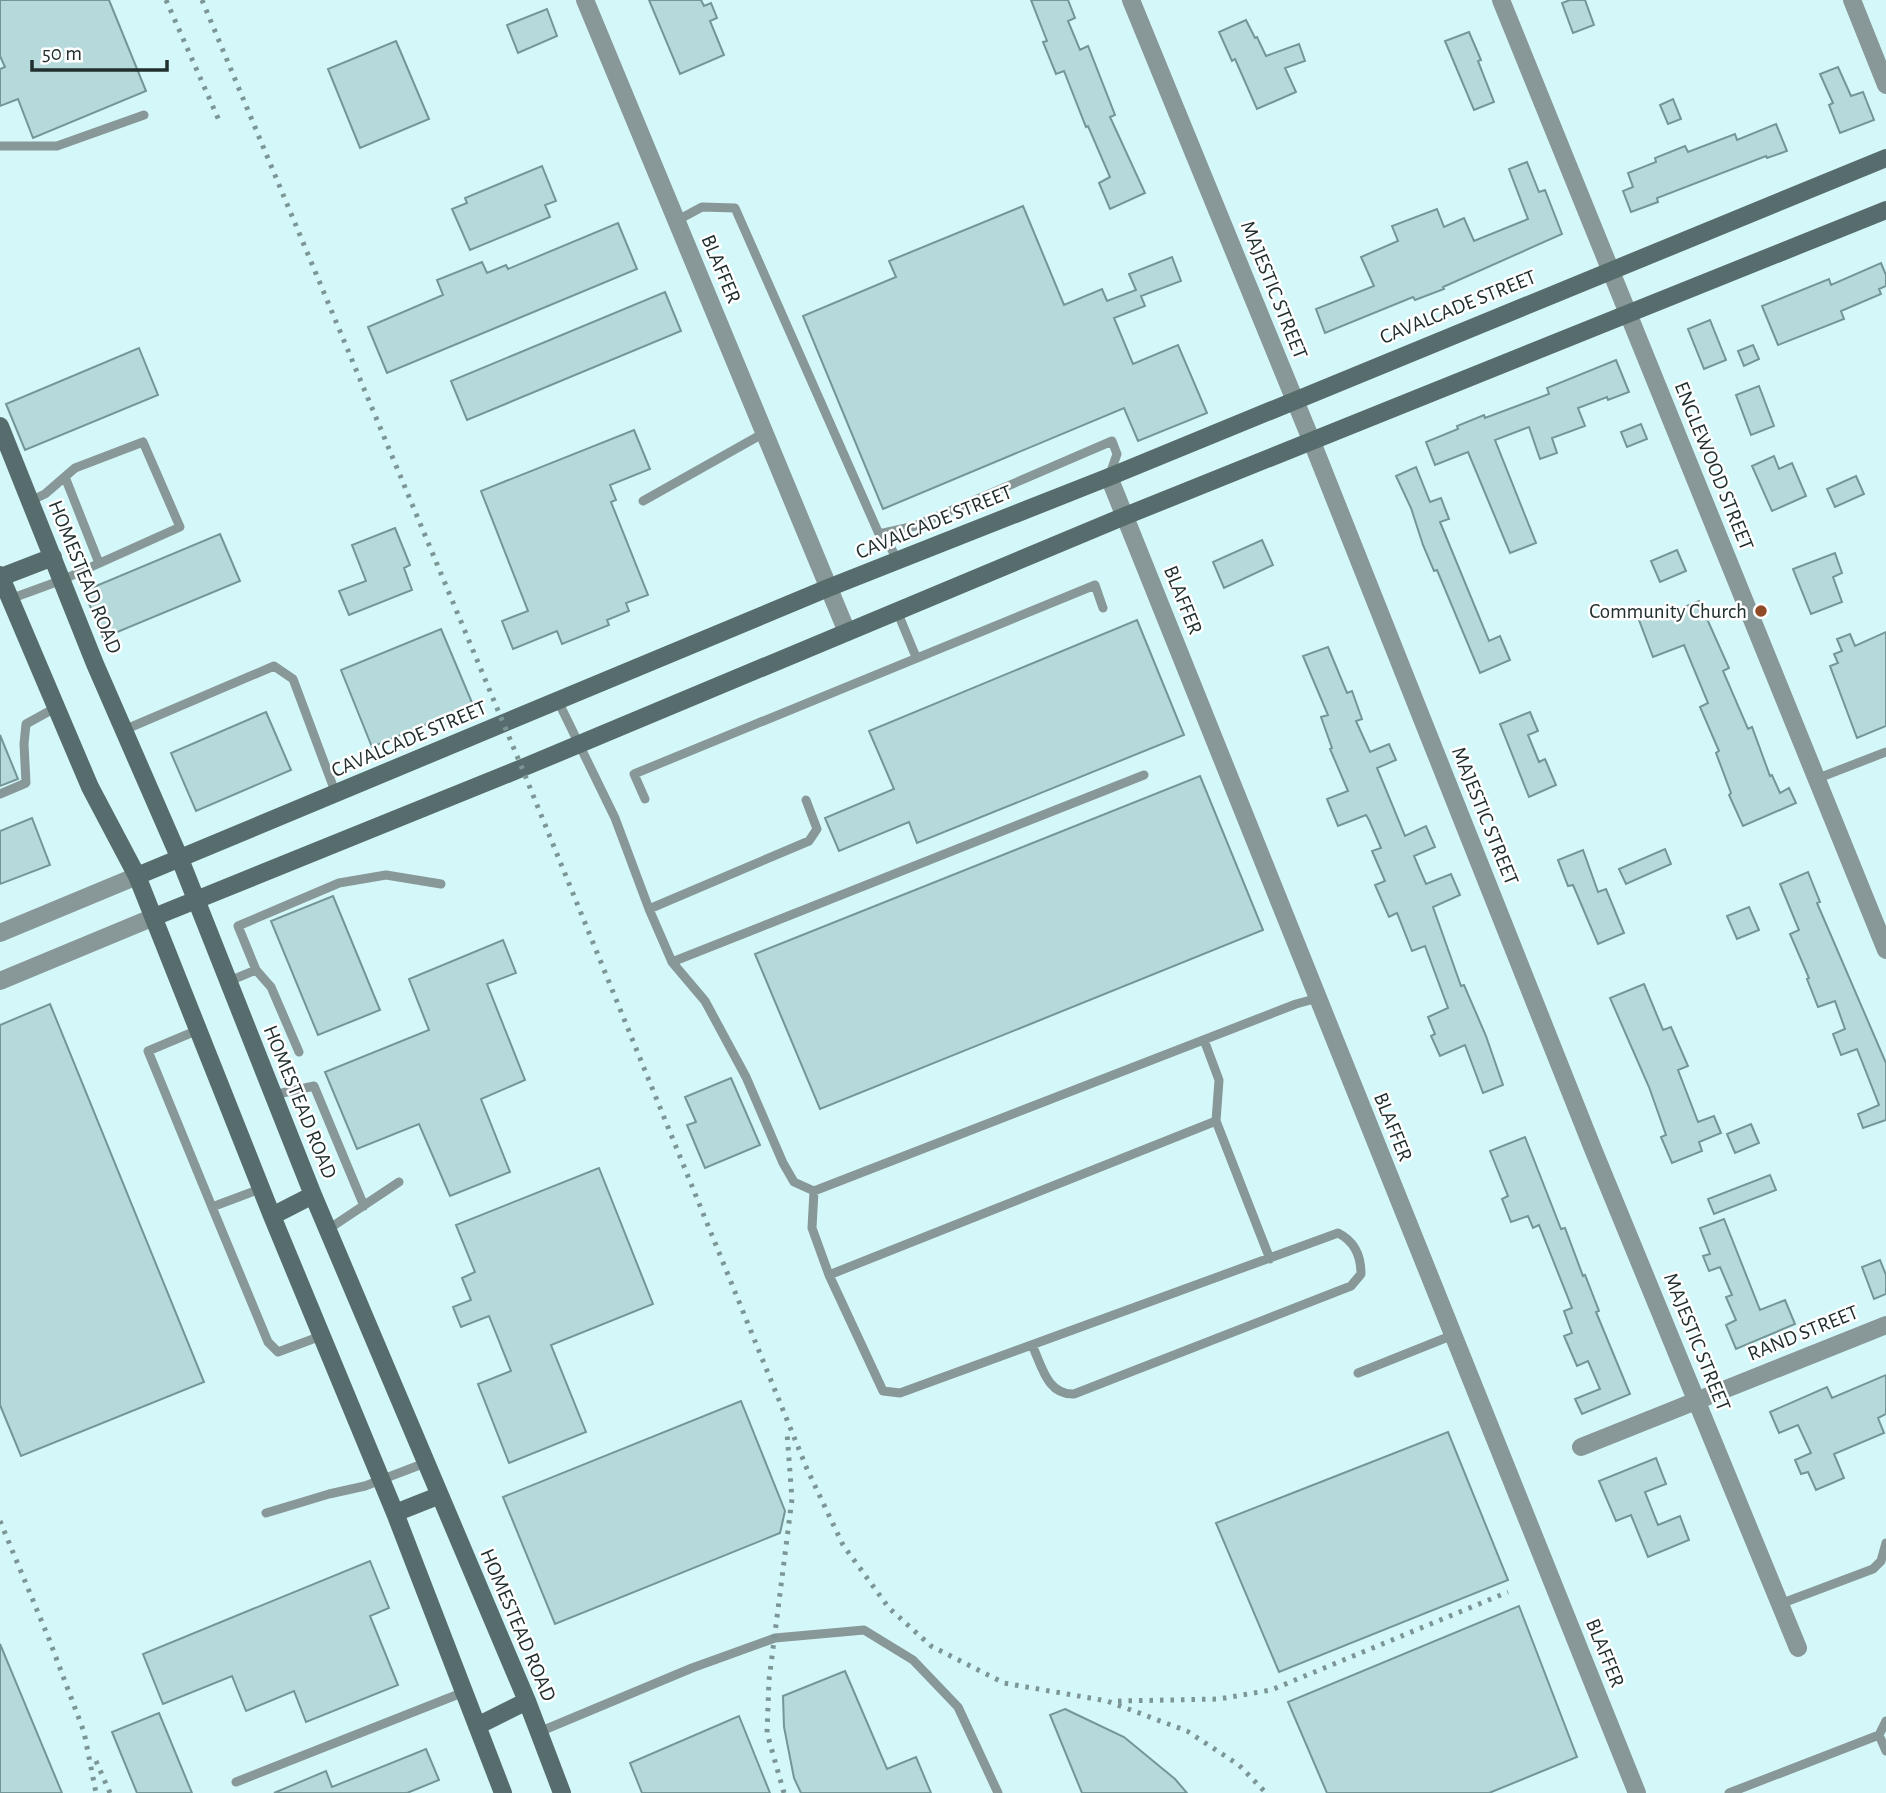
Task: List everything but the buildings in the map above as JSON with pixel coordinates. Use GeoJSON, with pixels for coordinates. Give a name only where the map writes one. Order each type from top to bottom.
{"type":"FeatureCollection","features":[{"type":"Feature","properties":{"kind":"main road","name":"CAVALCADE STREET"},"geometry":{"type":"LineString","coordinates":[[137,876],[828,588],[1109,477],[1886,158]]}},
{"type":"Feature","properties":{"kind":"main road"},"geometry":{"type":"LineString","coordinates":[[154,917],[1125,516],[1886,210]]}},
{"type":"Feature","properties":{"kind":"main road","name":"HOMESTEAD ROAD"},"geometry":{"type":"LineString","coordinates":[[0,426],[52,557],[180,859],[327,1230],[527,1701],[562,1793]]}},
{"type":"Feature","properties":{"kind":"main road"},"geometry":{"type":"LineString","coordinates":[[52,557],[1,576],[55,708],[90,786],[137,876],[154,917],[260,1189],[395,1513],[503,1793]]}},
{"type":"Feature","properties":{"kind":"main road"},"geometry":{"type":"LineString","coordinates":[[271,1216],[313,1195]]}},
{"type":"Feature","properties":{"kind":"main road"},"geometry":{"type":"LineString","coordinates":[[395,1513],[438,1496]]}},
{"type":"Feature","properties":{"kind":"main road"},"geometry":{"type":"LineString","coordinates":[[477,1726],[527,1701]]}},
{"type":"Feature","properties":{"kind":"street","name":"BLAFFER"},"geometry":{"type":"LineString","coordinates":[[585,0],[847,632]]}},
{"type":"Feature","properties":{"kind":"street","name":"MAJESTIC STREET"},"geometry":{"type":"LineString","coordinates":[[1132,0],[1588,1136],[1798,1648]]}},
{"type":"Feature","properties":{"kind":"street","name":"ENGLEWOOD STREET"},"geometry":{"type":"LineString","coordinates":[[1500,0],[1886,950]]}},
{"type":"Feature","properties":{"kind":"street"},"geometry":{"type":"LineString","coordinates":[[1855,1],[1886,85]]}},
{"type":"Feature","properties":{"kind":"street","name":"BLAFFER"},"geometry":{"type":"LineString","coordinates":[[1109,477],[1637,1793]]}},
{"type":"Feature","properties":{"kind":"street","name":"CAVALCADE STREET"},"geometry":{"type":"LineString","coordinates":[[0,933],[137,876]]}},
{"type":"Feature","properties":{"kind":"street"},"geometry":{"type":"LineString","coordinates":[[0,981],[154,917]]}},
{"type":"Feature","properties":{"kind":"street","name":"RAND STREET"},"geometry":{"type":"LineString","coordinates":[[1581,1447],[1886,1325]]}},
{"type":"Feature","properties":{"kind":"lane"},"geometry":{"type":"LineString","coordinates":[[0,146],[57,146],[144,115]]}},
{"type":"Feature","properties":{"kind":"lane"},"geometry":{"type":"LineString","coordinates":[[676,221],[702,207],[735,208],[879,534],[898,561]]}},
{"type":"Feature","properties":{"kind":"lane"},"geometry":{"type":"LineString","coordinates":[[643,501],[764,433]]}},
{"type":"Feature","properties":{"kind":"lane"},"geometry":{"type":"LineString","coordinates":[[879,534],[915,526],[1112,441],[1117,454],[1109,477]]}},
{"type":"Feature","properties":{"kind":"lane"},"geometry":{"type":"LineString","coordinates":[[10,600],[62,580],[180,527],[142,442],[75,468],[45,494],[30,501]]}},
{"type":"Feature","properties":{"kind":"lane"},"geometry":{"type":"LineString","coordinates":[[65,477],[99,563]]}},
{"type":"Feature","properties":{"kind":"lane"},"geometry":{"type":"LineString","coordinates":[[645,799],[634,774],[1095,585],[1103,608]]}},
{"type":"Feature","properties":{"kind":"lane"},"geometry":{"type":"LineString","coordinates":[[897,611],[916,657]]}},
{"type":"Feature","properties":{"kind":"lane"},"geometry":{"type":"LineString","coordinates":[[124,730],[274,666],[293,679],[337,794]]}},
{"type":"Feature","properties":{"kind":"lane"},"geometry":{"type":"LineString","coordinates":[[558,701],[615,818],[649,909],[672,961],[705,1001],[746,1077],[783,1163],[794,1182],[814,1191],[1318,998]]}},
{"type":"Feature","properties":{"kind":"lane"},"geometry":{"type":"LineString","coordinates":[[0,794],[26,783],[26,724],[55,708]]}},
{"type":"Feature","properties":{"kind":"lane"},"geometry":{"type":"LineString","coordinates":[[1816,779],[1886,752]]}},
{"type":"Feature","properties":{"kind":"lane"},"geometry":{"type":"LineString","coordinates":[[672,961],[1144,775]]}},
{"type":"Feature","properties":{"kind":"lane"},"geometry":{"type":"LineString","coordinates":[[649,909],[809,841],[817,829],[806,800]]}},
{"type":"Feature","properties":{"kind":"lane"},"geometry":{"type":"LineString","coordinates":[[299,1052],[271,987],[256,970],[238,926],[339,883],[386,875],[441,884]]}},
{"type":"Feature","properties":{"kind":"lane"},"geometry":{"type":"LineString","coordinates":[[227,982],[256,970]]}},
{"type":"Feature","properties":{"kind":"lane"},"geometry":{"type":"LineString","coordinates":[[198,1030],[148,1051],[268,1342],[278,1352],[321,1336]]}},
{"type":"Feature","properties":{"kind":"lane"},"geometry":{"type":"LineString","coordinates":[[1204,1040],[1219,1080],[1216,1121],[1270,1259]]}},
{"type":"Feature","properties":{"kind":"lane"},"geometry":{"type":"LineString","coordinates":[[273,1095],[313,1086],[364,1206]]}},
{"type":"Feature","properties":{"kind":"lane"},"geometry":{"type":"LineString","coordinates":[[829,1275],[1216,1121]]}},
{"type":"Feature","properties":{"kind":"lane"},"geometry":{"type":"LineString","coordinates":[[327,1230],[399,1182]]}},
{"type":"Feature","properties":{"kind":"lane"},"geometry":{"type":"LineString","coordinates":[[212,1207],[260,1189]]}},
{"type":"Feature","properties":{"kind":"lane"},"geometry":{"type":"LineString","coordinates":[[814,1191],[812,1228],[829,1275],[883,1391],[900,1393],[1338,1233],[1349,1238],[1361,1260],[1361,1274],[1350,1286],[1074,1394],[1053,1390],[1032,1345]]}},
{"type":"Feature","properties":{"kind":"lane"},"geometry":{"type":"LineString","coordinates":[[1358,1373],[1453,1335]]}},
{"type":"Feature","properties":{"kind":"lane"},"geometry":{"type":"LineString","coordinates":[[266,1513],[381,1481],[425,1463]]}},
{"type":"Feature","properties":{"kind":"lane"},"geometry":{"type":"LineString","coordinates":[[1780,1604],[1873,1569],[1881,1561],[1886,1544]]}},
{"type":"Feature","properties":{"kind":"lane"},"geometry":{"type":"LineString","coordinates":[[537,1733],[692,1668],[775,1638],[864,1629],[913,1660],[958,1707],[998,1793]]}},
{"type":"Feature","properties":{"kind":"lane"},"geometry":{"type":"LineString","coordinates":[[236,1782],[464,1692]]}},
{"type":"Feature","properties":{"kind":"lane"},"geometry":{"type":"LineString","coordinates":[[1729,1793],[1879,1735],[1886,1721]]}},
{"type":"Feature","properties":{"kind":"lane"},"geometry":{"type":"LineString","coordinates":[[1879,1735],[1886,1751]]}},
{"type":"Feature","properties":{"kind":"railway"},"geometry":{"type":"LineString","coordinates":[[166,0],[221,125]]}},
{"type":"Feature","properties":{"kind":"railway"},"geometry":{"type":"LineString","coordinates":[[202,0],[522,768],[807,1469],[843,1545],[889,1608],[931,1646],[1004,1683],[1107,1701],[1187,1731],[1239,1765],[1266,1793]]}},
{"type":"Feature","properties":{"kind":"railway"},"geometry":{"type":"LineString","coordinates":[[784,1793],[767,1733],[769,1680],[792,1499],[787,1433]]}},
{"type":"Feature","properties":{"kind":"railway"},"geometry":{"type":"LineString","coordinates":[[0,1521],[84,1732],[96,1793]]}},
{"type":"Feature","properties":{"kind":"railway"},"geometry":{"type":"LineString","coordinates":[[1118,1701],[1219,1699],[1271,1690],[1508,1592]]}},
{"type":"Feature","properties":{"kind":"railway"},"geometry":{"type":"LineString","coordinates":[[96,1761],[110,1793]]}},
{"type":"Feature","properties":{"kind":"place","name":"Community Church"},"geometry":{"type":"Point","coordinates":[1761,611]}}]}
